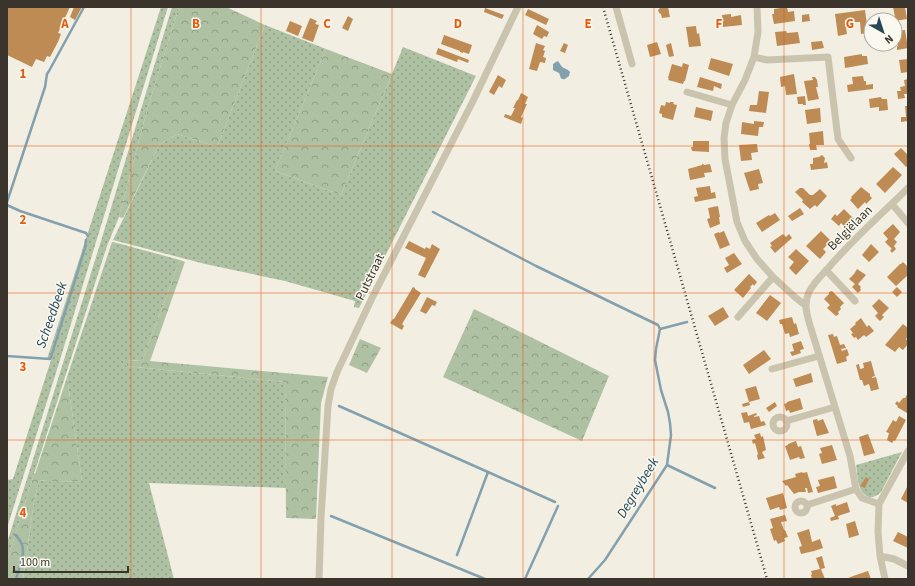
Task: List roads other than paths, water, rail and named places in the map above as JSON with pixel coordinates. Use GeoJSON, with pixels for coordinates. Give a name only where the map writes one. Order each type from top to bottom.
{"type":"FeatureCollection","features":[{"type":"Feature","properties":{"kind":"street","name":"Putstraat"},"geometry":{"type":"LineString","coordinates":[[319,579],[328,406],[331,389],[337,372],[374,296],[475,97],[518,7]]}},
{"type":"Feature","properties":{"kind":"street"},"geometry":{"type":"LineString","coordinates":[[616,7],[632,64]]}},
{"type":"Feature","properties":{"kind":"street"},"geometry":{"type":"LineString","coordinates":[[757,7],[758,32],[754,57],[745,80],[732,105],[726,123],[724,138],[725,159],[737,222],[745,241],[757,260],[805,305],[808,322],[850,456],[856,489],[862,498],[880,501]]}},
{"type":"Feature","properties":{"kind":"street"},"geometry":{"type":"LineString","coordinates":[[754,57],[767,60],[828,57],[838,139],[851,158]]}},
{"type":"Feature","properties":{"kind":"street"},"geometry":{"type":"LineString","coordinates":[[687,92],[732,105]]}},
{"type":"Feature","properties":{"kind":"street","name":"Belgiëlaan"},"geometry":{"type":"LineString","coordinates":[[805,305],[810,290],[826,270],[848,246],[908,188]]}},
{"type":"Feature","properties":{"kind":"street","name":"Belgiëlaan"},"geometry":{"type":"LineString","coordinates":[[892,204],[908,224]]}},
{"type":"Feature","properties":{"kind":"street","name":"Belgiëlaan"},"geometry":{"type":"LineString","coordinates":[[826,270],[855,301]]}},
{"type":"Feature","properties":{"kind":"street"},"geometry":{"type":"LineString","coordinates":[[738,317],[774,277]]}},
{"type":"Feature","properties":{"kind":"street"},"geometry":{"type":"LineString","coordinates":[[772,369],[819,356]]}},
{"type":"Feature","properties":{"kind":"street"},"geometry":{"type":"LineString","coordinates":[[786,421],[835,407]]}},
{"type":"Feature","properties":{"kind":"street"},"geometry":{"type":"LineString","coordinates":[[885,579],[880,556],[878,532],[880,501],[908,451]]}},
{"type":"Feature","properties":{"kind":"street"},"geometry":{"type":"LineString","coordinates":[[807,505],[856,489]]}},
{"type":"Feature","properties":{"kind":"street"},"geometry":{"type":"LineString","coordinates":[[880,556],[894,559],[908,566]]}},
{"type":"Feature","properties":{"kind":"water"},"geometry":{"type":"Polygon","coordinates":[[[558,61],[562,67],[570,72],[569,76],[565,79],[561,79],[559,73],[553,70],[553,64],[558,61]]]}},
{"type":"Feature","properties":{"kind":"waterway","name":"Scheedbeek"},"geometry":{"type":"LineString","coordinates":[[7,202],[45,87],[47,74],[84,7]]}},
{"type":"Feature","properties":{"kind":"waterway","name":"Scheedbeek"},"geometry":{"type":"LineString","coordinates":[[7,205],[20,211],[86,233],[88,236]]}},
{"type":"Feature","properties":{"kind":"waterway"},"geometry":{"type":"LineString","coordinates":[[433,212],[536,266],[658,325],[660,329]]}},
{"type":"Feature","properties":{"kind":"waterway","name":"Scheedbeek"},"geometry":{"type":"LineString","coordinates":[[7,356],[50,359],[85,248],[86,240]]}},
{"type":"Feature","properties":{"kind":"waterway","name":"Degreybeek"},"geometry":{"type":"LineString","coordinates":[[588,579],[605,560],[667,465],[671,435],[670,423],[655,360],[656,349],[660,329],[687,322]]}},
{"type":"Feature","properties":{"kind":"waterway"},"geometry":{"type":"LineString","coordinates":[[339,406],[488,472]]}},
{"type":"Feature","properties":{"kind":"waterway"},"geometry":{"type":"LineString","coordinates":[[667,465],[715,488]]}},
{"type":"Feature","properties":{"kind":"waterway"},"geometry":{"type":"LineString","coordinates":[[457,555],[488,472],[555,502]]}},
{"type":"Feature","properties":{"kind":"waterway"},"geometry":{"type":"LineString","coordinates":[[525,579],[558,506]]}},
{"type":"Feature","properties":{"kind":"waterway"},"geometry":{"type":"LineString","coordinates":[[331,516],[485,579]]}},
{"type":"Feature","properties":{"kind":"waterway","name":"Scheedbeek"},"geometry":{"type":"LineString","coordinates":[[15,535],[20,540],[23,550],[23,556],[16,579]]}},
{"type":"Feature","properties":{"kind":"railway"},"geometry":{"type":"LineString","coordinates":[[603,7],[767,579]]}}]}
